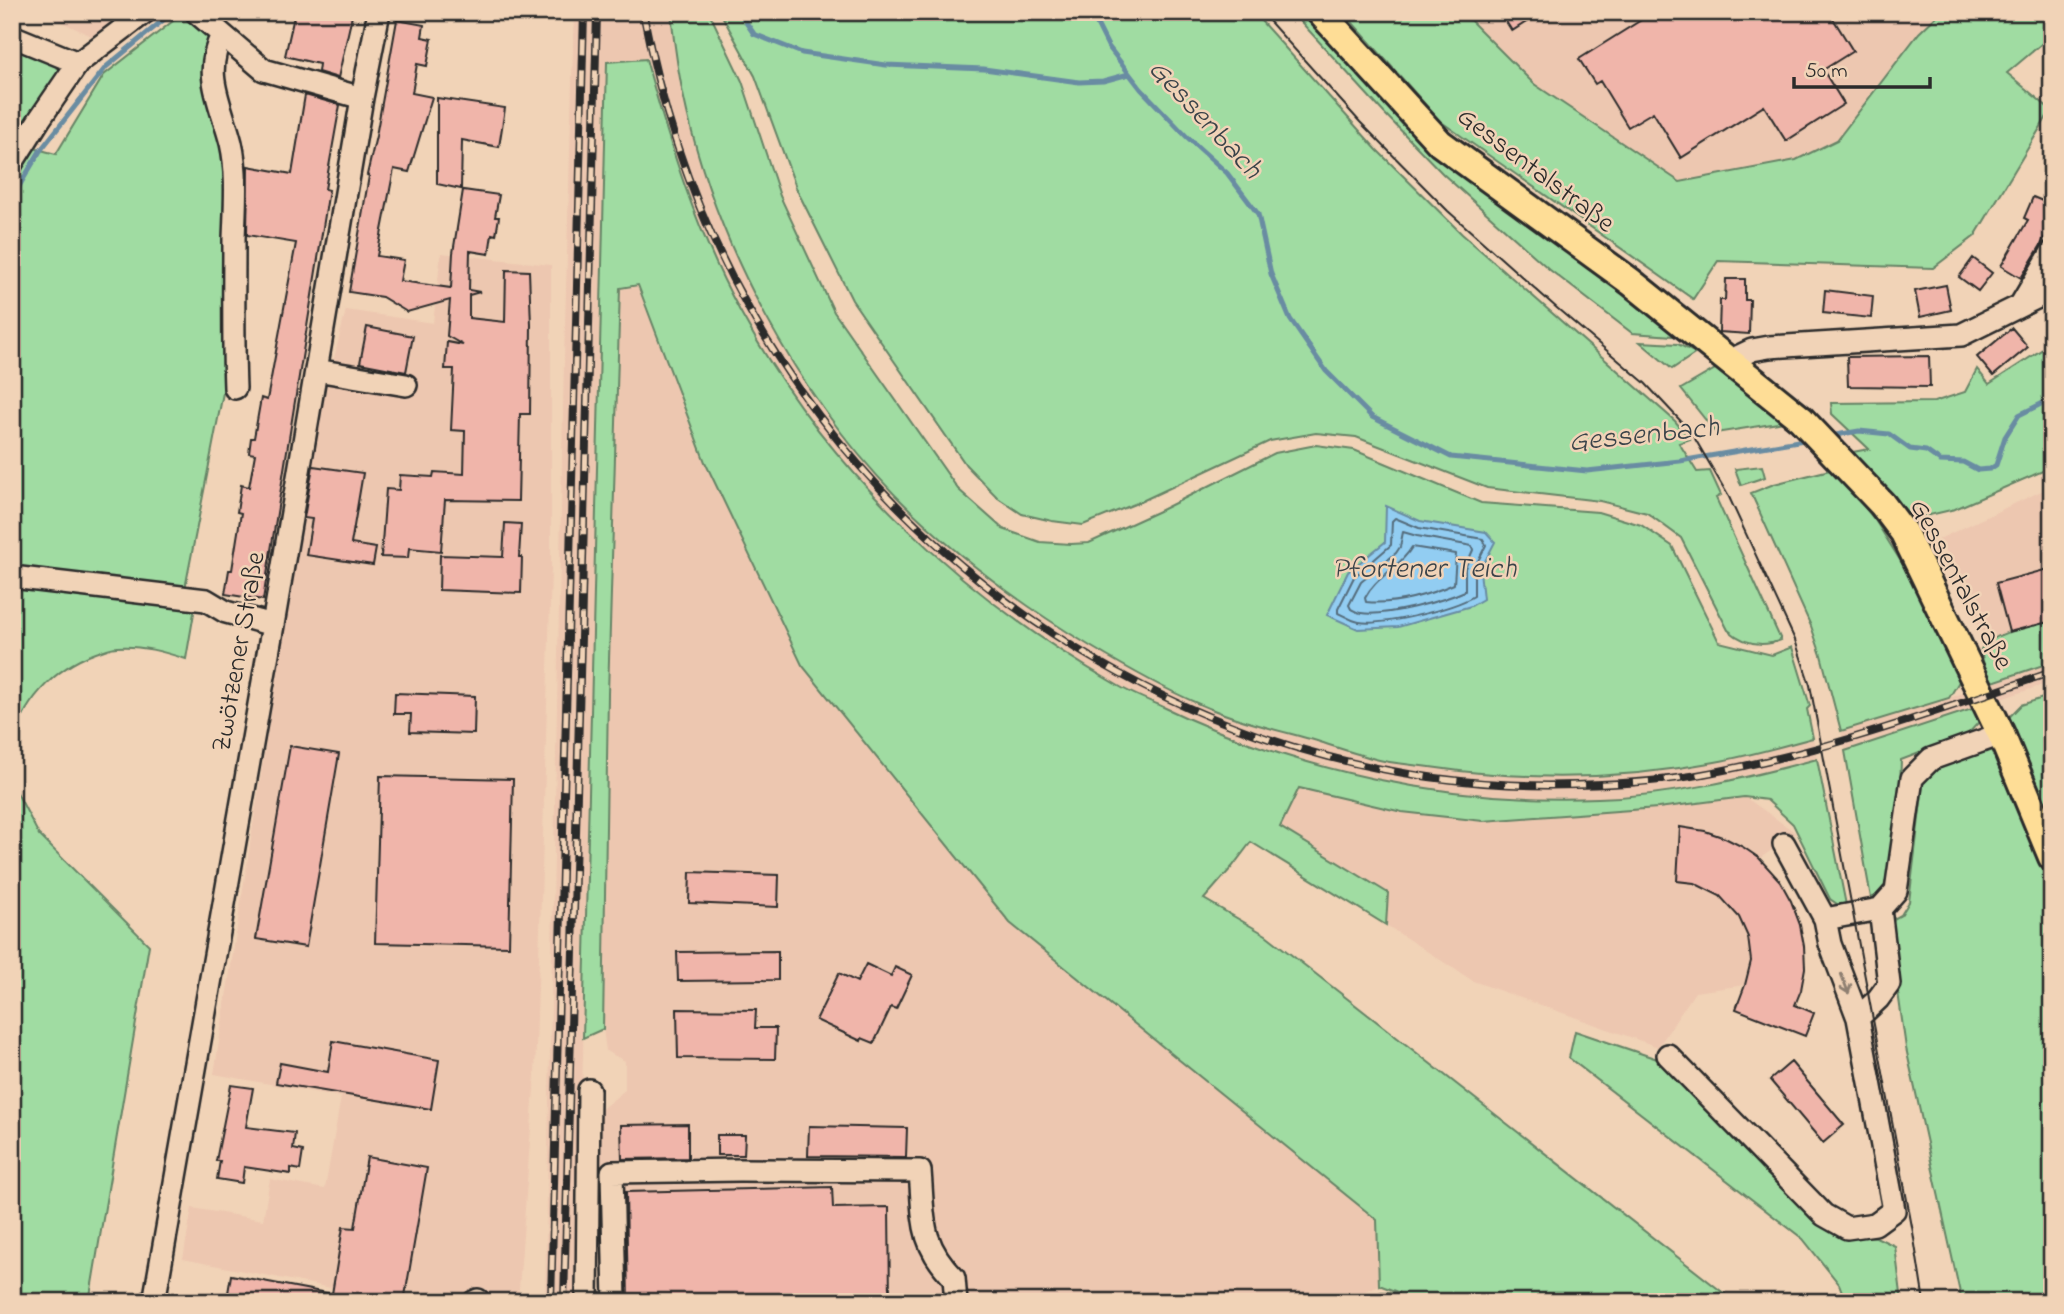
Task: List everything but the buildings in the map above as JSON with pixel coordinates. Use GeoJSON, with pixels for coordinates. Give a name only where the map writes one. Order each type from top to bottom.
{"type":"FeatureCollection","features":[{"type":"Feature","properties":{"kind":"main road","name":"Gessentalstraße"},"geometry":{"type":"LineString","coordinates":[[1320,12],[1440,143],[1631,282],[1801,419],[1882,504],[1904,533],[2001,734],[2052,857]]}},
{"type":"Feature","properties":{"kind":"street"},"geometry":{"type":"LineString","coordinates":[[12,163],[38,120],[78,64],[145,12]]}},
{"type":"Feature","properties":{"kind":"street"},"geometry":{"type":"LineString","coordinates":[[196,12],[264,71],[362,99]]}},
{"type":"Feature","properties":{"kind":"street","name":"Zwötzener Straße"},"geometry":{"type":"LineString","coordinates":[[154,1302],[379,12]]}},
{"type":"Feature","properties":{"kind":"street"},"geometry":{"type":"LineString","coordinates":[[222,35],[215,49],[213,86],[231,145],[235,190],[235,388]]}},
{"type":"Feature","properties":{"kind":"street"},"geometry":{"type":"LineString","coordinates":[[12,36],[78,64]]}},
{"type":"Feature","properties":{"kind":"street"},"geometry":{"type":"LineString","coordinates":[[2020,306],[2052,253]]}},
{"type":"Feature","properties":{"kind":"street"},"geometry":{"type":"LineString","coordinates":[[1729,361],[1752,350],[1769,347],[1961,335],[2052,290]]}},
{"type":"Feature","properties":{"kind":"street"},"geometry":{"type":"LineString","coordinates":[[316,370],[406,385]]}},
{"type":"Feature","properties":{"kind":"street"},"geometry":{"type":"LineString","coordinates":[[12,577],[205,600],[226,612],[273,625]]}},
{"type":"Feature","properties":{"kind":"street"},"geometry":{"type":"LineString","coordinates":[[1825,919],[1880,909],[1896,891],[1912,778],[1931,759],[2001,734]]}},
{"type":"Feature","properties":{"kind":"street"},"geometry":{"type":"LineString","coordinates":[[1668,1055],[1824,1215],[1847,1228],[1875,1224],[1894,1210],[1858,1018],[1830,944],[1825,919],[1784,844]]}},
{"type":"Feature","properties":{"kind":"street"},"geometry":{"type":"LineString","coordinates":[[1858,1018],[1878,999],[1888,984],[1880,909]]}},
{"type":"Feature","properties":{"kind":"street"},"geometry":{"type":"LineString","coordinates":[[587,1302],[589,1090]]}},
{"type":"Feature","properties":{"kind":"street"},"geometry":{"type":"LineString","coordinates":[[615,1302],[611,1172],[740,1170],[920,1171],[924,1227],[930,1247],[939,1263],[954,1278],[956,1302]]}},
{"type":"Feature","properties":{"kind":"shaded area"},"geometry":{"type":"Polygon","coordinates":[[[40,12],[158,12],[115,47],[40,12]]]}},
{"type":"Feature","properties":{"kind":"shaded area"},"geometry":{"type":"Polygon","coordinates":[[[574,12],[671,12],[687,112],[710,189],[756,297],[796,368],[855,450],[895,495],[991,580],[1044,618],[1120,663],[1198,704],[1250,723],[1383,761],[1665,769],[1713,762],[1813,738],[1817,759],[1763,773],[1654,794],[1549,799],[1496,797],[1372,779],[1310,762],[1249,744],[1190,721],[1118,686],[1058,648],[956,573],[859,479],[818,430],[780,377],[740,312],[710,251],[667,138],[646,59],[607,62],[577,1302],[545,1302],[564,360],[574,12]]]}},
{"type":"Feature","properties":{"kind":"shaded area"},"geometry":{"type":"Polygon","coordinates":[[[1462,12],[1941,12],[1919,33],[1837,140],[1796,160],[1680,182],[1534,84],[1462,12]]]}},
{"type":"Feature","properties":{"kind":"shaded area"},"geometry":{"type":"Polygon","coordinates":[[[441,253],[551,265],[551,570],[542,870],[535,1075],[518,1302],[402,1302],[183,1259],[192,1208],[263,1220],[270,1179],[325,1189],[341,1097],[214,1074],[313,443],[346,310],[433,323],[441,253]]]}},
{"type":"Feature","properties":{"kind":"shaded area"},"geometry":{"type":"Polygon","coordinates":[[[639,285],[705,461],[802,665],[1010,923],[1377,1220],[1379,1285],[1339,1302],[603,1302],[598,1112],[625,1090],[625,1061],[606,1051],[603,1029],[608,694],[620,288],[639,285]]]}},
{"type":"Feature","properties":{"kind":"shaded area"},"geometry":{"type":"Polygon","coordinates":[[[2052,486],[2052,621],[2009,632],[1986,643],[1939,539],[2052,486]]]}},
{"type":"Feature","properties":{"kind":"shaded area"},"geometry":{"type":"Polygon","coordinates":[[[2052,662],[2052,682],[1845,751],[1841,731],[1949,698],[2052,662]]]}},
{"type":"Feature","properties":{"kind":"shaded area"},"geometry":{"type":"Polygon","coordinates":[[[1299,787],[1402,812],[1658,808],[1745,797],[1796,833],[1759,859],[1780,881],[1791,901],[1800,925],[1805,968],[1745,985],[1695,992],[1658,1047],[1473,981],[1386,925],[1388,893],[1280,827],[1299,787]]]}},
{"type":"Feature","properties":{"kind":"green space"},"geometry":{"type":"Polygon","coordinates":[[[671,12],[709,12],[742,81],[780,196],[834,312],[958,489],[1003,529],[1040,542],[1089,543],[1275,453],[1316,445],[1354,450],[1481,503],[1598,512],[1641,525],[1672,546],[1719,642],[1772,655],[1792,647],[1810,706],[1807,709],[1813,738],[1715,762],[1608,775],[1501,775],[1395,763],[1213,710],[1144,677],[1064,630],[1012,595],[917,517],[859,455],[794,365],[766,317],[719,216],[687,112],[671,12]]]}},
{"type":"Feature","properties":{"kind":"green space"},"geometry":{"type":"Polygon","coordinates":[[[720,12],[1253,12],[1377,150],[1462,234],[1675,421],[1690,439],[1679,443],[1697,472],[1710,471],[1721,495],[1716,498],[1781,640],[1767,644],[1753,643],[1740,639],[1728,630],[1681,538],[1647,513],[1600,501],[1487,488],[1356,437],[1316,433],[1270,441],[1142,501],[1083,525],[1022,514],[998,498],[966,465],[852,300],[797,190],[755,76],[720,12]]]}},
{"type":"Feature","properties":{"kind":"green space"},"geometry":{"type":"Polygon","coordinates":[[[1292,12],[1310,12],[1367,76],[1687,337],[1632,333],[1550,270],[1443,174],[1292,12]]]}},
{"type":"Feature","properties":{"kind":"green space"},"geometry":{"type":"Polygon","coordinates":[[[1343,12],[1462,12],[1534,84],[1680,182],[1796,160],[1837,140],[1919,33],[1941,12],[2052,12],[2052,35],[2007,73],[2051,110],[1975,236],[1933,268],[1718,261],[1693,299],[1440,121],[1343,12]]]}},
{"type":"Feature","properties":{"kind":"green space"},"geometry":{"type":"Polygon","coordinates":[[[182,14],[210,34],[207,56],[228,191],[228,367],[182,604],[195,607],[186,659],[135,647],[114,647],[81,660],[53,678],[31,703],[22,718],[12,750],[12,42],[70,68],[18,144],[56,154],[104,75],[182,14]]]}},
{"type":"Feature","properties":{"kind":"green space"},"geometry":{"type":"Polygon","coordinates":[[[646,59],[697,219],[724,281],[774,369],[813,423],[856,475],[902,524],[952,569],[1005,612],[1117,685],[1211,728],[1318,765],[1429,789],[1485,795],[1541,798],[1626,797],[1681,790],[1817,759],[1846,905],[1837,904],[1830,899],[1793,824],[1767,800],[1744,797],[1658,808],[1483,821],[1402,812],[1299,788],[1280,827],[1388,893],[1386,925],[1251,842],[1204,899],[1266,935],[1735,1302],[1351,1302],[1382,1292],[1400,1293],[1379,1285],[1377,1220],[1010,923],[802,665],[705,462],[638,285],[620,288],[608,694],[603,1029],[583,1038],[607,62],[646,59]]]}},
{"type":"Feature","properties":{"kind":"green space"},"geometry":{"type":"Polygon","coordinates":[[[1640,342],[1678,344],[1696,353],[1672,369],[1640,342]]]}},
{"type":"Feature","properties":{"kind":"green space"},"geometry":{"type":"Polygon","coordinates":[[[2052,345],[2052,467],[1955,509],[1913,519],[1877,482],[1853,452],[1869,449],[1832,414],[1831,403],[1934,402],[1965,392],[1977,369],[1989,384],[2052,345]]]}},
{"type":"Feature","properties":{"kind":"green space"},"geometry":{"type":"Polygon","coordinates":[[[1717,368],[1784,422],[1716,433],[1681,389],[1717,368]]]}},
{"type":"Feature","properties":{"kind":"green space"},"geometry":{"type":"Polygon","coordinates":[[[1762,466],[1765,477],[1741,485],[1735,469],[1762,466]]]}},
{"type":"Feature","properties":{"kind":"green space"},"geometry":{"type":"Polygon","coordinates":[[[1834,469],[1875,520],[1910,576],[1960,680],[1949,698],[1841,731],[1811,626],[1751,493],[1774,484],[1834,469]]]}},
{"type":"Feature","properties":{"kind":"green space"},"geometry":{"type":"Polygon","coordinates":[[[2052,621],[2052,662],[1987,684],[1981,649],[1987,643],[2014,630],[2052,621]]]}},
{"type":"Feature","properties":{"kind":"green space"},"geometry":{"type":"Polygon","coordinates":[[[2052,695],[2052,1302],[1962,1302],[1906,1048],[1888,922],[1901,915],[1909,902],[1924,776],[1932,766],[1974,753],[2021,705],[2052,695]]]}},
{"type":"Feature","properties":{"kind":"green space"},"geometry":{"type":"Polygon","coordinates":[[[1975,708],[1978,710],[1979,722],[1967,735],[1901,760],[1899,814],[1890,882],[1878,895],[1871,898],[1845,751],[1975,708]]]}},
{"type":"Feature","properties":{"kind":"green space"},"geometry":{"type":"Polygon","coordinates":[[[12,783],[39,835],[149,945],[89,1302],[12,1302],[12,783]]]}},
{"type":"Feature","properties":{"kind":"green space"},"geometry":{"type":"Polygon","coordinates":[[[1575,1031],[1666,1062],[1849,1235],[1876,1237],[1895,1246],[1902,1302],[1846,1302],[1839,1284],[1803,1239],[1569,1058],[1575,1031]]]}},
{"type":"Feature","properties":{"kind":"water","name":"Pfortener Teich"},"geometry":{"type":"Polygon","coordinates":[[[1386,506],[1420,521],[1486,532],[1495,542],[1480,571],[1483,599],[1471,606],[1398,627],[1358,629],[1327,615],[1348,572],[1385,542],[1386,506]]]}},
{"type":"Feature","properties":{"kind":"waterway"},"geometry":{"type":"LineString","coordinates":[[12,198],[40,151],[106,67],[173,12]]}},
{"type":"Feature","properties":{"kind":"waterway"},"geometry":{"type":"LineString","coordinates":[[739,12],[754,34],[802,53],[886,65],[984,69],[1079,82],[1103,81],[1129,74]]}},
{"type":"Feature","properties":{"kind":"waterway","name":"Gessenbach"},"geometry":{"type":"LineString","coordinates":[[1091,12],[1108,46],[1141,89],[1187,137],[1227,173],[1258,214],[1271,274],[1290,319],[1326,371],[1372,417],[1451,457],[1587,471],[1680,461],[1810,439]]}},
{"type":"Feature","properties":{"kind":"waterway","name":"Gessenbach"},"geometry":{"type":"LineString","coordinates":[[1830,436],[1859,431],[1889,434],[1910,449],[1926,451],[1940,461],[1963,462],[1978,470],[1990,469],[1996,465],[2005,437],[2019,415],[2052,401]]}},
{"type":"Feature","properties":{"kind":"tram line"},"geometry":{"type":"LineString","coordinates":[[1261,12],[1360,122],[1448,211],[1645,383],[1691,432],[1729,497],[1795,640],[1810,685],[1924,1302]]}},
{"type":"Feature","properties":{"kind":"railway"},"geometry":{"type":"LineString","coordinates":[[551,1302],[584,12]]}},
{"type":"Feature","properties":{"kind":"railway"},"geometry":{"type":"LineString","coordinates":[[564,1302],[597,12]]}},
{"type":"Feature","properties":{"kind":"railway"},"geometry":{"type":"LineString","coordinates":[[643,12],[672,128],[684,166],[714,240],[750,311],[819,416],[901,510],[995,592],[1098,662],[1210,717],[1328,757],[1450,780],[1576,785],[1624,783],[1687,777],[1792,755],[1923,716],[2052,672]]}}]}
